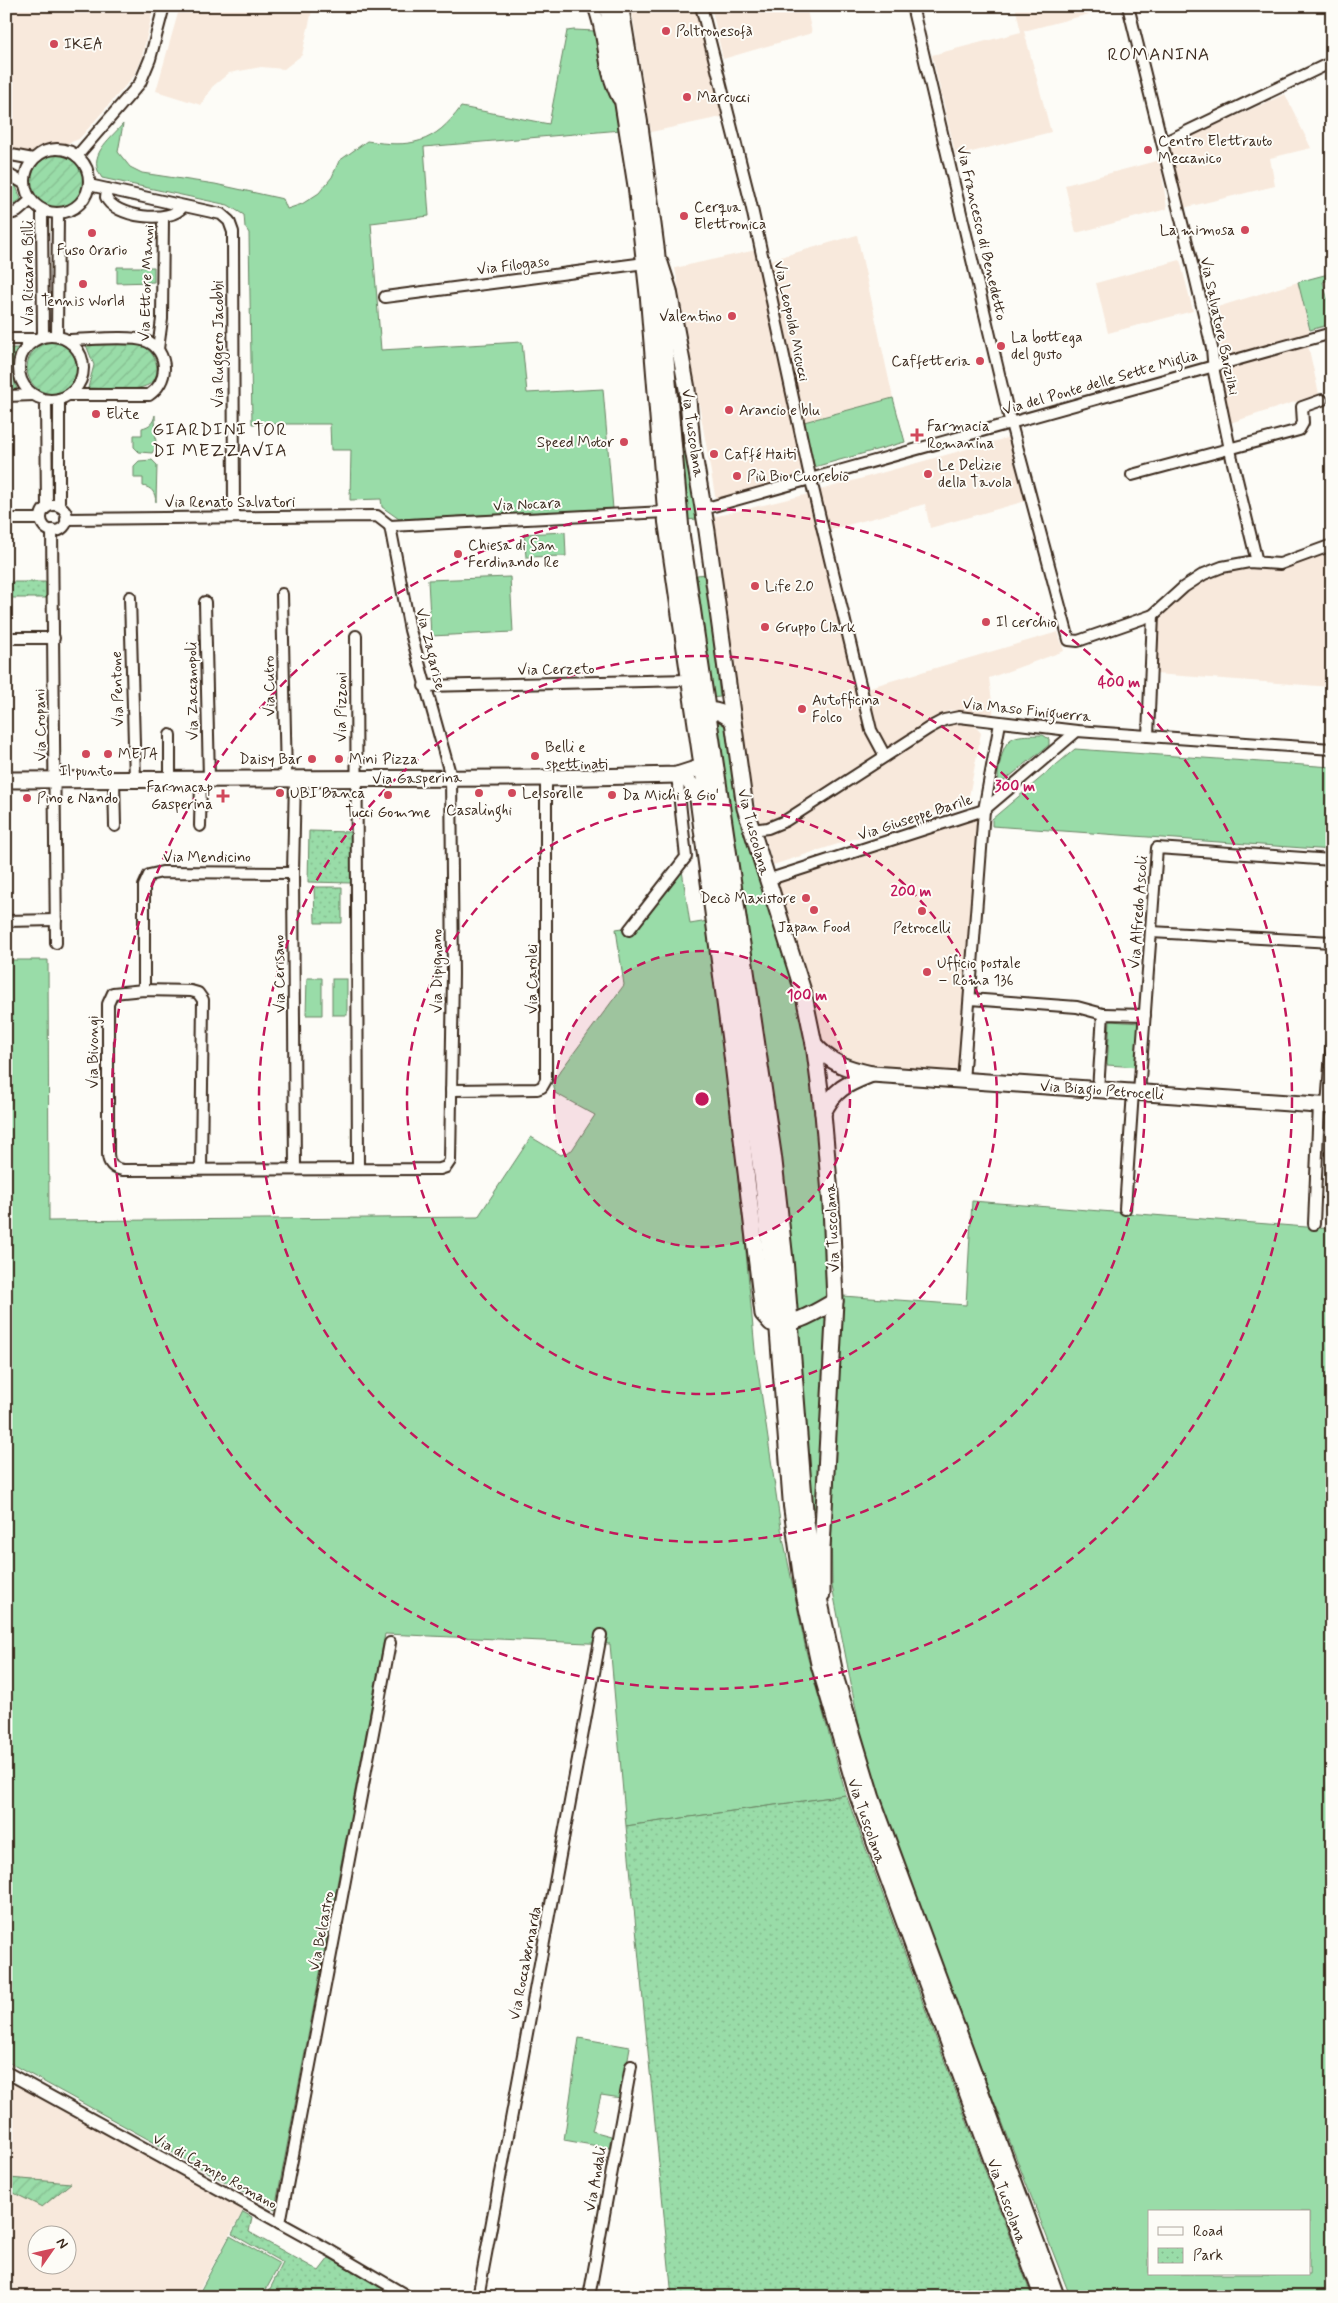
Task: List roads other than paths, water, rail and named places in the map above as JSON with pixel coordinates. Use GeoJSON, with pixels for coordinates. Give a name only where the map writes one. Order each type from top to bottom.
{"type":"FeatureCollection","features":[{"type":"Feature","properties":{"kind":"main road","name":"Via Tuscolana"},"geometry":{"type":"LineString","coordinates":[[608,6],[625,112],[663,398],[701,716],[769,1131],[784,1323],[796,1539],[804,1591],[820,1666],[863,1810],[1043,2297]]}},
{"type":"Feature","properties":{"kind":"main road","name":"Via Tuscolana"},"geometry":{"type":"LineString","coordinates":[[620,6],[639,122],[656,251],[666,512],[689,680],[701,716],[702,767],[784,1323],[807,1537],[823,1623],[844,1710],[878,1819],[1056,2297]]}},
{"type":"Feature","properties":{"kind":"street"},"geometry":{"type":"LineString","coordinates":[[77,156],[140,83],[150,59],[164,6]]}},
{"type":"Feature","properties":{"kind":"street"},"geometry":{"type":"LineString","coordinates":[[593,6],[598,21],[608,77],[625,112]]}},
{"type":"Feature","properties":{"kind":"street","name":"Via Leopoldo Micucci"},"geometry":{"type":"LineString","coordinates":[[701,6],[751,204],[811,479],[871,730],[885,756]]}},
{"type":"Feature","properties":{"kind":"street","name":"Via Francesco di Benedetto"},"geometry":{"type":"LineString","coordinates":[[912,6],[1011,422],[1070,640],[1078,641],[1153,615]]}},
{"type":"Feature","properties":{"kind":"street","name":"Via Salvatore Barzilai"},"geometry":{"type":"LineString","coordinates":[[1128,6],[1212,348],[1213,365],[1230,448],[1257,562]]}},
{"type":"Feature","properties":{"kind":"street"},"geometry":{"type":"LineString","coordinates":[[1163,143],[1332,62]]}},
{"type":"Feature","properties":{"kind":"street"},"geometry":{"type":"LineString","coordinates":[[50,149],[69,151],[77,156],[84,164],[88,174],[89,185],[82,202],[67,212],[58,213],[42,210],[31,200],[25,184],[25,175],[33,159],[50,149]]}},
{"type":"Feature","properties":{"kind":"street"},"geometry":{"type":"LineString","coordinates":[[6,154],[33,159]]}},
{"type":"Feature","properties":{"kind":"street"},"geometry":{"type":"LineString","coordinates":[[6,173],[25,184]]}},
{"type":"Feature","properties":{"kind":"street","name":"Via Ruggero Jacobbi"},"geometry":{"type":"LineString","coordinates":[[89,185],[223,215],[230,221],[232,229],[234,517]]}},
{"type":"Feature","properties":{"kind":"street"},"geometry":{"type":"LineString","coordinates":[[108,189],[107,200],[114,207],[128,212],[164,218],[174,215],[183,206]]}},
{"type":"Feature","properties":{"kind":"street"},"geometry":{"type":"LineString","coordinates":[[6,216],[17,212],[31,200]]}},
{"type":"Feature","properties":{"kind":"street","name":"Via Riccardo Billi"},"geometry":{"type":"LineString","coordinates":[[40,338],[42,210]]}},
{"type":"Feature","properties":{"kind":"street","name":"Via Riccardo Billi"},"geometry":{"type":"LineString","coordinates":[[58,213],[62,338]]}},
{"type":"Feature","properties":{"kind":"street","name":"Via Ettore Manni"},"geometry":{"type":"LineString","coordinates":[[69,395],[149,395],[158,386],[163,374],[164,363],[158,349],[162,319],[164,218]]}},
{"type":"Feature","properties":{"kind":"street","name":"Via Tuscolana"},"geometry":{"type":"LineString","coordinates":[[656,251],[669,291],[682,361],[744,808],[799,975],[814,1044],[823,1113],[831,1205],[835,1301],[822,1548],[823,1623]]}},
{"type":"Feature","properties":{"kind":"street","name":"Via Filogaso"},"geometry":{"type":"LineString","coordinates":[[385,297],[645,263]]}},
{"type":"Feature","properties":{"kind":"street","name":"Via del Ponte delle Sette Miglia"},"geometry":{"type":"LineString","coordinates":[[703,509],[1332,333]]}},
{"type":"Feature","properties":{"kind":"street"},"geometry":{"type":"LineString","coordinates":[[34,395],[22,380],[20,361],[23,352],[40,338]]}},
{"type":"Feature","properties":{"kind":"street"},"geometry":{"type":"LineString","coordinates":[[6,396],[34,395],[46,400],[59,399],[69,395],[80,383],[84,367],[82,356],[76,347],[62,338]]}},
{"type":"Feature","properties":{"kind":"street"},"geometry":{"type":"LineString","coordinates":[[6,339],[139,339],[152,344],[158,349]]}},
{"type":"Feature","properties":{"kind":"street"},"geometry":{"type":"LineString","coordinates":[[663,398],[678,396],[689,408]]}},
{"type":"Feature","properties":{"kind":"street"},"geometry":{"type":"LineString","coordinates":[[59,399],[59,506]]}},
{"type":"Feature","properties":{"kind":"street"},"geometry":{"type":"LineString","coordinates":[[46,400],[47,507]]}},
{"type":"Feature","properties":{"kind":"street"},"geometry":{"type":"LineString","coordinates":[[1132,475],[1299,430],[1303,424],[1302,407],[1322,400]]}},
{"type":"Feature","properties":{"kind":"street"},"geometry":{"type":"LineString","coordinates":[[52,505],[59,506],[65,511],[66,519],[60,529],[52,530],[45,526],[41,519],[42,512],[52,505]]}},
{"type":"Feature","properties":{"kind":"street","name":"Via Nocara"},"geometry":{"type":"LineString","coordinates":[[390,526],[666,512]]}},
{"type":"Feature","properties":{"kind":"street","name":"Via Renato Salvatori"},"geometry":{"type":"LineString","coordinates":[[66,519],[377,516],[390,526]]}},
{"type":"Feature","properties":{"kind":"street"},"geometry":{"type":"LineString","coordinates":[[6,519],[41,519]]}},
{"type":"Feature","properties":{"kind":"street","name":"Via Zagarise"},"geometry":{"type":"LineString","coordinates":[[390,526],[410,630],[450,777]]}},
{"type":"Feature","properties":{"kind":"street","name":"Via Cropani"},"geometry":{"type":"LineString","coordinates":[[52,530],[56,943]]}},
{"type":"Feature","properties":{"kind":"street"},"geometry":{"type":"LineString","coordinates":[[1148,736],[1153,615],[1179,591],[1204,574],[1234,563],[1280,564],[1332,545]]}},
{"type":"Feature","properties":{"kind":"street","name":"Via Cutro"},"geometry":{"type":"LineString","coordinates":[[282,594],[291,778]]}},
{"type":"Feature","properties":{"kind":"street","name":"Via Pentone"},"geometry":{"type":"LineString","coordinates":[[130,597],[134,780]]}},
{"type":"Feature","properties":{"kind":"street","name":"Via Zaccanopoli"},"geometry":{"type":"LineString","coordinates":[[200,826],[205,779],[205,602]]}},
{"type":"Feature","properties":{"kind":"street","name":"Via Pizzoni"},"geometry":{"type":"LineString","coordinates":[[356,636],[356,778]]}},
{"type":"Feature","properties":{"kind":"street"},"geometry":{"type":"LineString","coordinates":[[6,638],[54,638]]}},
{"type":"Feature","properties":{"kind":"street","name":"Via Cerzeto"},"geometry":{"type":"LineString","coordinates":[[424,686],[689,680]]}},
{"type":"Feature","properties":{"kind":"street"},"geometry":{"type":"LineString","coordinates":[[701,716],[724,714],[733,721]]}},
{"type":"Feature","properties":{"kind":"street","name":"Via Maso Finiguerra"},"geometry":{"type":"LineString","coordinates":[[751,830],[768,828],[785,821],[929,728],[949,718],[963,717],[1077,731],[1332,749]]}},
{"type":"Feature","properties":{"kind":"street"},"geometry":{"type":"LineString","coordinates":[[964,1081],[984,810],[1000,723]]}},
{"type":"Feature","properties":{"kind":"street","name":"Via Giuseppe Barile"},"geometry":{"type":"LineString","coordinates":[[768,880],[984,810],[1077,731]]}},
{"type":"Feature","properties":{"kind":"street"},"geometry":{"type":"LineString","coordinates":[[170,735],[170,780]]}},
{"type":"Feature","properties":{"kind":"street","name":"Via Gasperina"},"geometry":{"type":"LineString","coordinates":[[6,780],[546,778],[677,775],[702,767]]}},
{"type":"Feature","properties":{"kind":"street"},"geometry":{"type":"LineString","coordinates":[[677,775],[688,780],[698,799],[716,854]]}},
{"type":"Feature","properties":{"kind":"street"},"geometry":{"type":"LineString","coordinates":[[629,930],[686,857],[677,775]]}},
{"type":"Feature","properties":{"kind":"street","name":"Via Dipignano"},"geometry":{"type":"LineString","coordinates":[[448,1165],[450,1157],[453,974],[450,777]]}},
{"type":"Feature","properties":{"kind":"street","name":"Via Cerisano"},"geometry":{"type":"LineString","coordinates":[[291,778],[296,1169]]}},
{"type":"Feature","properties":{"kind":"street"},"geometry":{"type":"LineString","coordinates":[[356,778],[358,1169]]}},
{"type":"Feature","properties":{"kind":"street","name":"Via Carolei"},"geometry":{"type":"LineString","coordinates":[[451,1090],[535,1090],[542,1087],[546,1080],[546,778]]}},
{"type":"Feature","properties":{"kind":"street"},"geometry":{"type":"LineString","coordinates":[[114,780],[115,826]]}},
{"type":"Feature","properties":{"kind":"street"},"geometry":{"type":"LineString","coordinates":[[698,799],[732,1055],[763,1314],[768,1321],[784,1323],[807,1316],[835,1301]]}},
{"type":"Feature","properties":{"kind":"street","name":"Via Alfredo Ascoli"},"geometry":{"type":"LineString","coordinates":[[1125,1209],[1145,1015],[1158,848],[1332,860]]}},
{"type":"Feature","properties":{"kind":"street","name":"Via Mendicino"},"geometry":{"type":"LineString","coordinates":[[144,990],[144,883],[149,875],[162,872],[293,873]]}},
{"type":"Feature","properties":{"kind":"street"},"geometry":{"type":"LineString","coordinates":[[6,921],[56,920]]}},
{"type":"Feature","properties":{"kind":"street"},"geometry":{"type":"LineString","coordinates":[[1151,932],[1332,942]]}},
{"type":"Feature","properties":{"kind":"street"},"geometry":{"type":"LineString","coordinates":[[732,1055],[735,981]]}},
{"type":"Feature","properties":{"kind":"street","name":"Via Bivongi"},"geometry":{"type":"LineString","coordinates":[[201,1169],[203,1000],[194,991],[144,990],[116,992],[112,994],[108,1001],[108,1158],[111,1165],[120,1169],[201,1169],[296,1169],[358,1169],[440,1169],[448,1165]]}},
{"type":"Feature","properties":{"kind":"street"},"geometry":{"type":"LineString","coordinates":[[970,999],[1077,1007],[1103,1014],[1145,1015]]}},
{"type":"Feature","properties":{"kind":"street"},"geometry":{"type":"LineString","coordinates":[[1098,1090],[1103,1014]]}},
{"type":"Feature","properties":{"kind":"street"},"geometry":{"type":"LineString","coordinates":[[1314,1224],[1332,1039]]}},
{"type":"Feature","properties":{"kind":"street","name":"Via Biagio Petrocelli"},"geometry":{"type":"LineString","coordinates":[[814,1044],[828,1058],[839,1065],[872,1074],[1326,1106]]}},
{"type":"Feature","properties":{"kind":"street","name":"Via Biagio Petrocelli"},"geometry":{"type":"LineString","coordinates":[[823,1113],[837,1091],[850,1082],[872,1074]]}},
{"type":"Feature","properties":{"kind":"street","name":"Via Roccabernarda"},"geometry":{"type":"LineString","coordinates":[[478,2297],[601,1635]]}},
{"type":"Feature","properties":{"kind":"street","name":"Via Belcastro"},"geometry":{"type":"LineString","coordinates":[[280,2223],[390,1643]]}},
{"type":"Feature","properties":{"kind":"street","name":"Via Andali"},"geometry":{"type":"LineString","coordinates":[[589,2297],[631,2066]]}},
{"type":"Feature","properties":{"kind":"street","name":"Via di Campo Romano"},"geometry":{"type":"LineString","coordinates":[[6,2072],[280,2223],[409,2297]]}},
{"type":"Feature","properties":{"kind":"place","name":"Poltronesofà"},"geometry":{"type":"Point","coordinates":[666,31]}},
{"type":"Feature","properties":{"kind":"place","name":"IKEA"},"geometry":{"type":"Point","coordinates":[54,44]}},
{"type":"Feature","properties":{"kind":"place","name":"Marcucci"},"geometry":{"type":"Point","coordinates":[687,97]}},
{"type":"Feature","properties":{"kind":"place","name":"Centro Elettrauto Meccanico"},"geometry":{"type":"Point","coordinates":[1148,150]}},
{"type":"Feature","properties":{"kind":"place","name":"Cerqua Elettronica"},"geometry":{"type":"Point","coordinates":[684,216]}},
{"type":"Feature","properties":{"kind":"place","name":"La mimosa"},"geometry":{"type":"Point","coordinates":[1245,230]}},
{"type":"Feature","properties":{"kind":"place","name":"Fuso Orario"},"geometry":{"type":"Point","coordinates":[92,233]}},
{"type":"Feature","properties":{"kind":"place","name":"Tennis World"},"geometry":{"type":"Point","coordinates":[83,284]}},
{"type":"Feature","properties":{"kind":"place","name":"Valentino"},"geometry":{"type":"Point","coordinates":[732,316]}},
{"type":"Feature","properties":{"kind":"place","name":"La bottega del gusto"},"geometry":{"type":"Point","coordinates":[1001,346]}},
{"type":"Feature","properties":{"kind":"place","name":"Caffetteria"},"geometry":{"type":"Point","coordinates":[980,361]}},
{"type":"Feature","properties":{"kind":"place","name":"Arancio e blu"},"geometry":{"type":"Point","coordinates":[729,410]}},
{"type":"Feature","properties":{"kind":"place","name":"Elite"},"geometry":{"type":"Point","coordinates":[96,414]}},
{"type":"Feature","properties":{"kind":"place","name":"Farmacia Romanina"},"geometry":{"type":"Point","coordinates":[917,435]}},
{"type":"Feature","properties":{"kind":"place","name":"Speed Motor"},"geometry":{"type":"Point","coordinates":[624,442]}},
{"type":"Feature","properties":{"kind":"place","name":"Caffé Haiti"},"geometry":{"type":"Point","coordinates":[714,454]}},
{"type":"Feature","properties":{"kind":"place","name":"Le Delizie della Tavola"},"geometry":{"type":"Point","coordinates":[928,474]}},
{"type":"Feature","properties":{"kind":"place","name":"Più Bio Cuorebio"},"geometry":{"type":"Point","coordinates":[737,476]}},
{"type":"Feature","properties":{"kind":"place","name":"Chiesa di San Ferdinando Re"},"geometry":{"type":"Point","coordinates":[458,554]}},
{"type":"Feature","properties":{"kind":"place","name":"Life 2.0"},"geometry":{"type":"Point","coordinates":[755,586]}},
{"type":"Feature","properties":{"kind":"place","name":"Il cerchio"},"geometry":{"type":"Point","coordinates":[986,622]}},
{"type":"Feature","properties":{"kind":"place","name":"Gruppo Clark"},"geometry":{"type":"Point","coordinates":[765,627]}},
{"type":"Feature","properties":{"kind":"place","name":"Autofficina Folco"},"geometry":{"type":"Point","coordinates":[802,709]}},
{"type":"Feature","properties":{"kind":"place","name":"Il punto"},"geometry":{"type":"Point","coordinates":[86,754]}},
{"type":"Feature","properties":{"kind":"place","name":"META"},"geometry":{"type":"Point","coordinates":[108,754]}},
{"type":"Feature","properties":{"kind":"place","name":"Belli e spettinati"},"geometry":{"type":"Point","coordinates":[535,756]}},
{"type":"Feature","properties":{"kind":"place","name":"Daisy Bar"},"geometry":{"type":"Point","coordinates":[312,759]}},
{"type":"Feature","properties":{"kind":"place","name":"Mini Pizza"},"geometry":{"type":"Point","coordinates":[339,759]}},
{"type":"Feature","properties":{"kind":"place","name":"UBI Banca"},"geometry":{"type":"Point","coordinates":[280,793]}},
{"type":"Feature","properties":{"kind":"place","name":"Casalinghi"},"geometry":{"type":"Point","coordinates":[479,793]}},
{"type":"Feature","properties":{"kind":"place","name":"Le sorelle"},"geometry":{"type":"Point","coordinates":[512,793]}},
{"type":"Feature","properties":{"kind":"place","name":"Tucci Gomme"},"geometry":{"type":"Point","coordinates":[388,795]}},
{"type":"Feature","properties":{"kind":"place","name":"Da Michi & Gio'"},"geometry":{"type":"Point","coordinates":[612,795]}},
{"type":"Feature","properties":{"kind":"place","name":"Farmacap Gasperina"},"geometry":{"type":"Point","coordinates":[223,796]}},
{"type":"Feature","properties":{"kind":"place","name":"Pino e Nando"},"geometry":{"type":"Point","coordinates":[27,798]}},
{"type":"Feature","properties":{"kind":"place","name":"Decò Maxistore"},"geometry":{"type":"Point","coordinates":[806,898]}},
{"type":"Feature","properties":{"kind":"place","name":"Japan Food"},"geometry":{"type":"Point","coordinates":[814,910]}},
{"type":"Feature","properties":{"kind":"place","name":"Petrocelli"},"geometry":{"type":"Point","coordinates":[922,911]}},
{"type":"Feature","properties":{"kind":"place","name":"Ufficio postale – Roma 136"},"geometry":{"type":"Point","coordinates":[927,972]}},
{"type":"Feature","properties":{"kind":"district","name":"ROMANINA"},"geometry":{"type":"Point","coordinates":[1159,54]}},
{"type":"Feature","properties":{"kind":"district","name":"GIARDINI TOR DI MEZZAVIA"},"geometry":{"type":"Point","coordinates":[220,439]}}]}
